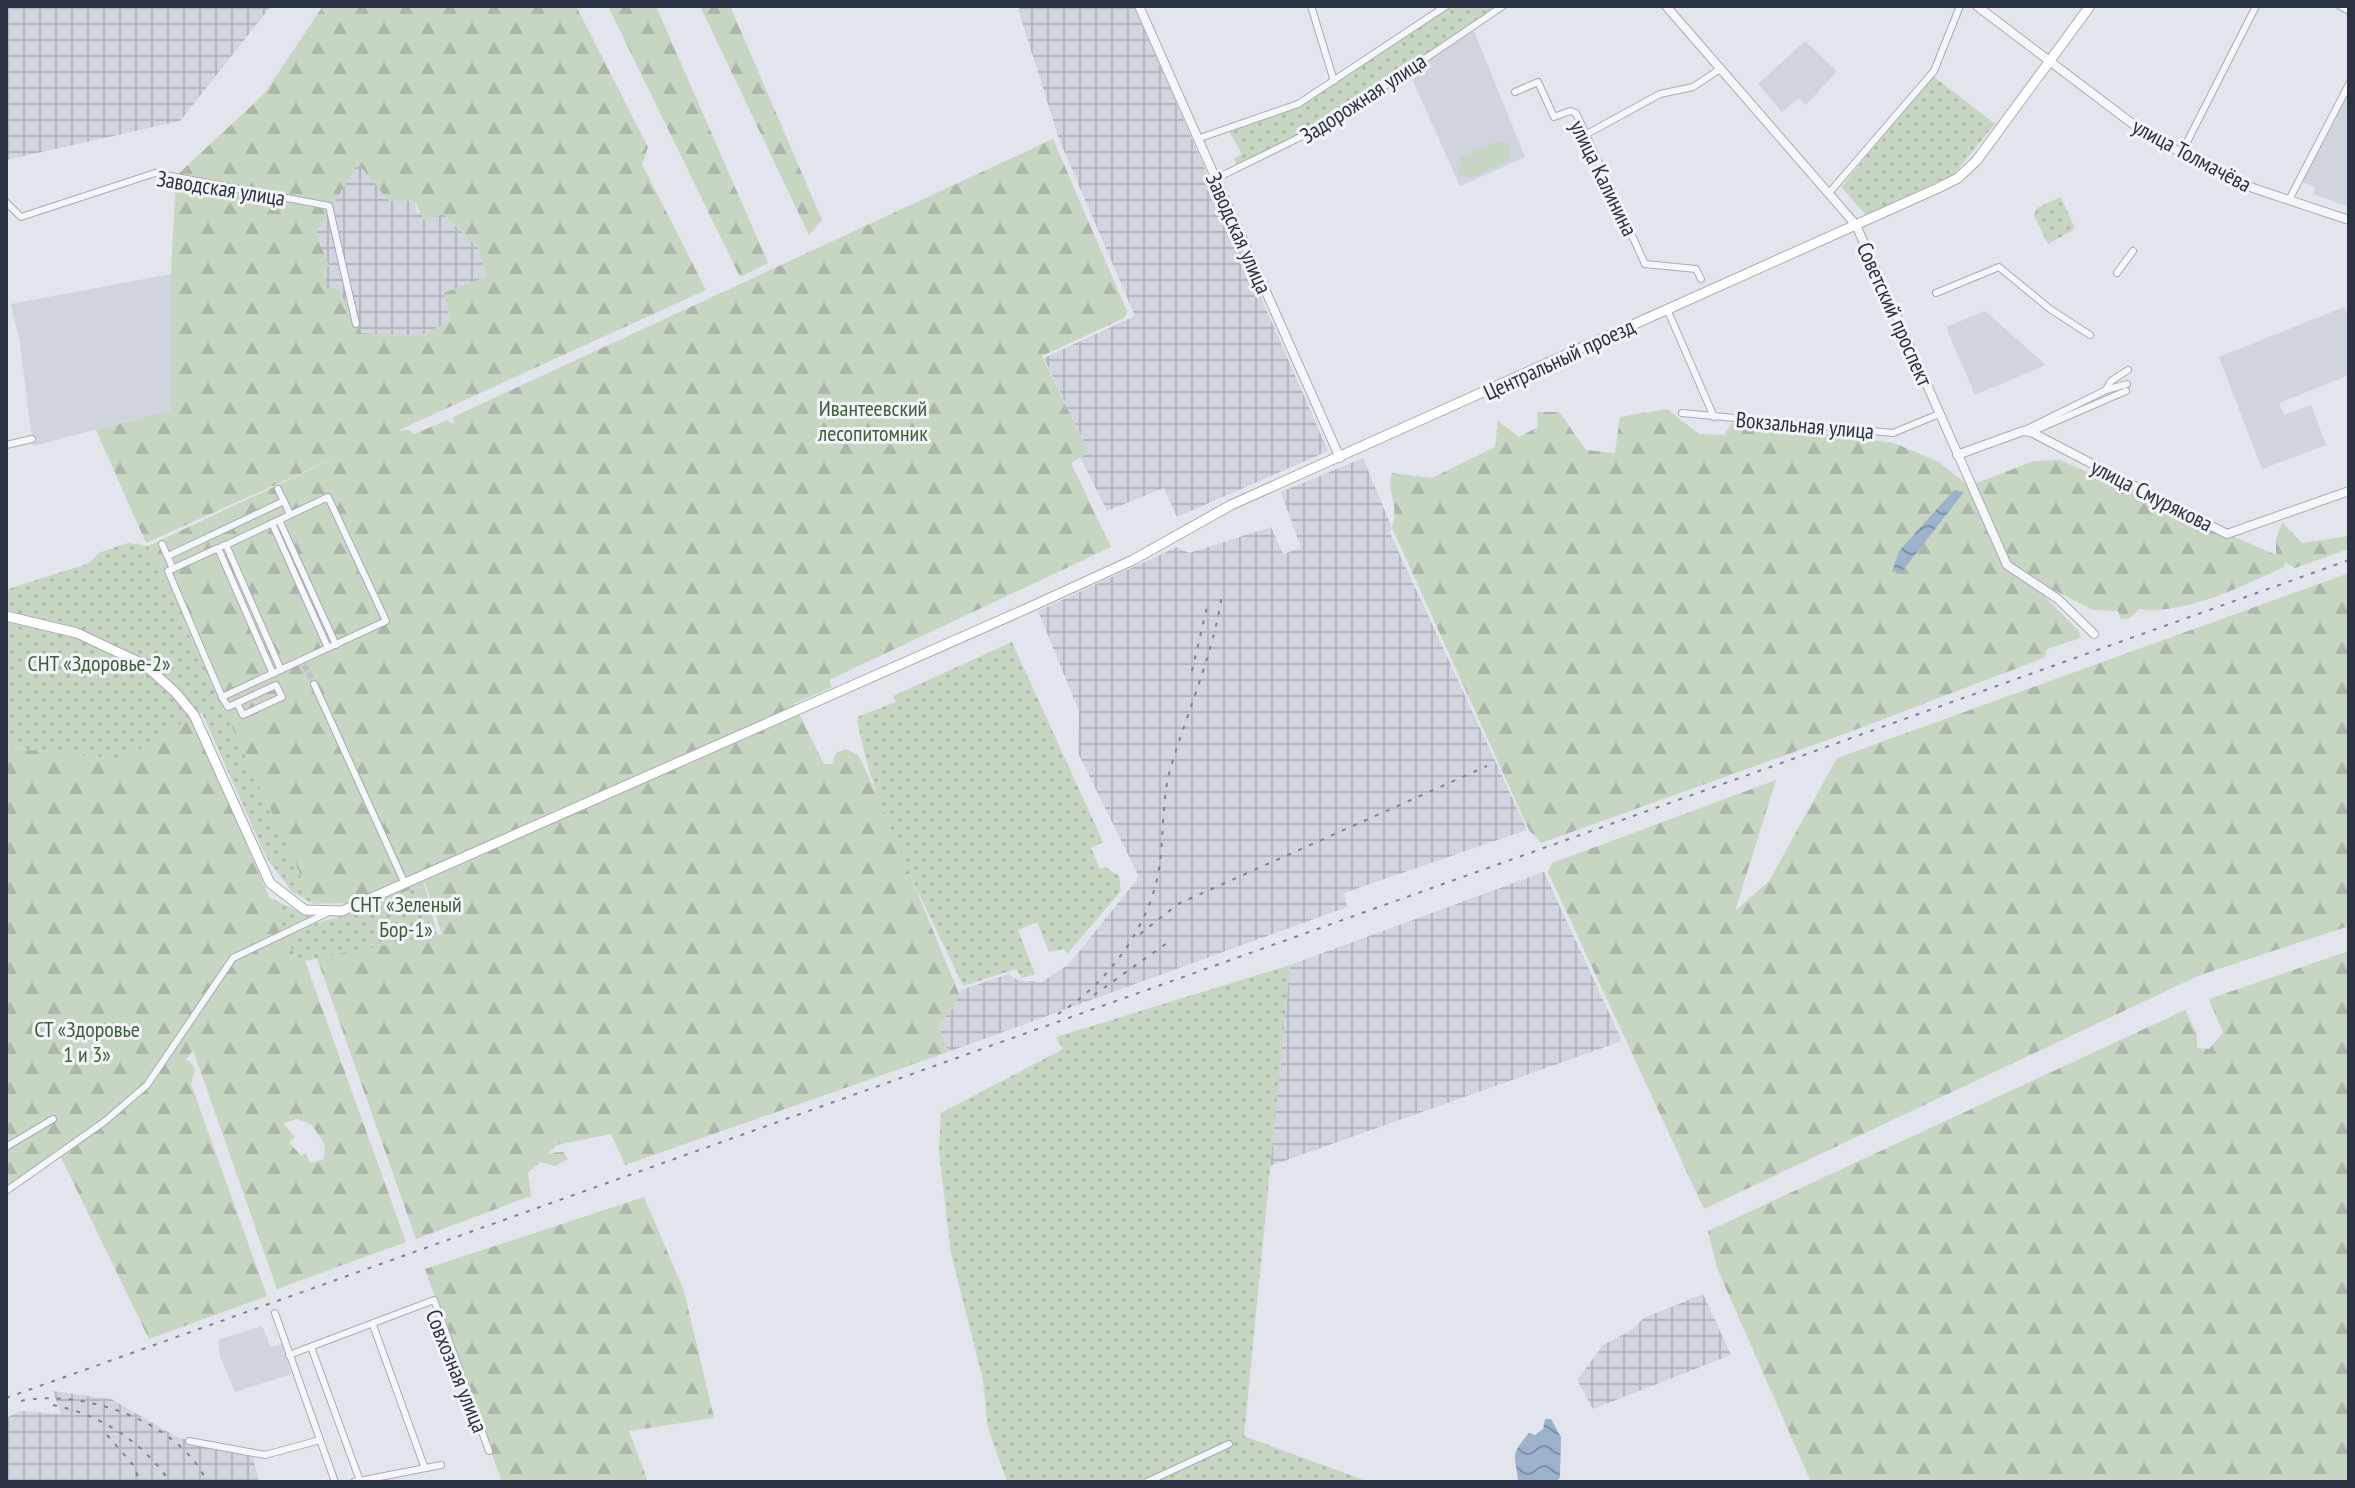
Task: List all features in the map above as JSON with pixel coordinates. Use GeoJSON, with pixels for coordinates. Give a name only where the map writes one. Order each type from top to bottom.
{"type":"FeatureCollection","features":[{"type":"Feature","properties":{"kind":"main road","name":"Центральный проезд"},"geometry":{"type":"LineString","coordinates":[[327,913],[355,907],[1028,608],[1133,560],[1218,511],[1938,188],[1968,170],[2090,6]]}},
{"type":"Feature","properties":{"kind":"main road"},"geometry":{"type":"LineString","coordinates":[[6,616],[55,626],[114,647],[145,665],[175,692],[199,725],[270,883],[305,910],[327,913]]}},
{"type":"Feature","properties":{"kind":"street","name":"Заводская улица"},"geometry":{"type":"LineString","coordinates":[[1139,6],[1340,458]]}},
{"type":"Feature","properties":{"kind":"street"},"geometry":{"type":"LineString","coordinates":[[1311,6],[1334,81]]}},
{"type":"Feature","properties":{"kind":"street","name":"Задорожная улица"},"geometry":{"type":"LineString","coordinates":[[1197,139],[1279,113],[1334,81],[1446,6]]}},
{"type":"Feature","properties":{"kind":"street","name":"Задорожная улица"},"geometry":{"type":"LineString","coordinates":[[1215,179],[1331,122],[1503,6]]}},
{"type":"Feature","properties":{"kind":"street","name":"Советский проспект"},"geometry":{"type":"LineString","coordinates":[[1666,6],[1856,225],[2007,565],[2058,599],[2094,634]]}},
{"type":"Feature","properties":{"kind":"street"},"geometry":{"type":"LineString","coordinates":[[1829,193],[1934,71],[1960,6]]}},
{"type":"Feature","properties":{"kind":"street","name":"улица Толмачёва"},"geometry":{"type":"LineString","coordinates":[[1977,6],[2133,126],[2181,154],[2289,200],[2349,220]]}},
{"type":"Feature","properties":{"kind":"street"},"geometry":{"type":"LineString","coordinates":[[2181,154],[2256,6]]}},
{"type":"Feature","properties":{"kind":"street"},"geometry":{"type":"LineString","coordinates":[[2340,6],[2349,11]]}},
{"type":"Feature","properties":{"kind":"street"},"geometry":{"type":"LineString","coordinates":[[1585,135],[1660,94],[1693,87],[1720,69]]}},
{"type":"Feature","properties":{"kind":"street","name":"улица Калинина"},"geometry":{"type":"LineString","coordinates":[[1515,92],[1538,82],[1554,117],[1570,111],[1576,113],[1645,264],[1696,269],[1701,279]]}},
{"type":"Feature","properties":{"kind":"street"},"geometry":{"type":"LineString","coordinates":[[2289,200],[2349,84]]}},
{"type":"Feature","properties":{"kind":"street","name":"Заводская улица"},"geometry":{"type":"LineString","coordinates":[[6,202],[21,217],[155,173],[329,206],[356,324]]}},
{"type":"Feature","properties":{"kind":"street"},"geometry":{"type":"LineString","coordinates":[[2117,273],[2133,251]]}},
{"type":"Feature","properties":{"kind":"street"},"geometry":{"type":"LineString","coordinates":[[1936,293],[1999,267],[2050,309],[2090,335]]}},
{"type":"Feature","properties":{"kind":"street"},"geometry":{"type":"LineString","coordinates":[[1667,309],[1714,417]]}},
{"type":"Feature","properties":{"kind":"street"},"geometry":{"type":"LineString","coordinates":[[2106,390],[2111,381],[2128,370]]}},
{"type":"Feature","properties":{"kind":"street"},"geometry":{"type":"LineString","coordinates":[[1957,455],[2027,432],[2127,388],[2106,390],[2027,432]]}},
{"type":"Feature","properties":{"kind":"street","name":"Вокзальная улица"},"geometry":{"type":"LineString","coordinates":[[1682,413],[1893,433],[1939,414]]}},
{"type":"Feature","properties":{"kind":"street","name":"улица Смурякова"},"geometry":{"type":"LineString","coordinates":[[2027,432],[2227,534],[2349,491]]}},
{"type":"Feature","properties":{"kind":"street"},"geometry":{"type":"LineString","coordinates":[[6,445],[32,439]]}},
{"type":"Feature","properties":{"kind":"street"},"geometry":{"type":"LineString","coordinates":[[278,489],[290,514]]}},
{"type":"Feature","properties":{"kind":"street"},"geometry":{"type":"LineString","coordinates":[[222,697],[386,621],[328,497],[168,571],[222,697],[228,707],[276,685],[282,697],[243,715],[237,703]]}},
{"type":"Feature","properties":{"kind":"street"},"geometry":{"type":"LineString","coordinates":[[168,556],[284,501]]}},
{"type":"Feature","properties":{"kind":"street"},"geometry":{"type":"LineString","coordinates":[[276,521],[332,646]]}},
{"type":"Feature","properties":{"kind":"street"},"geometry":{"type":"LineString","coordinates":[[162,544],[173,569]]}},
{"type":"Feature","properties":{"kind":"street"},"geometry":{"type":"LineString","coordinates":[[222,546],[281,670]]}},
{"type":"Feature","properties":{"kind":"street"},"geometry":{"type":"LineString","coordinates":[[222,546],[273,674]]}},
{"type":"Feature","properties":{"kind":"street"},"geometry":{"type":"LineString","coordinates":[[314,684],[405,885]]}},
{"type":"Feature","properties":{"kind":"street"},"geometry":{"type":"LineString","coordinates":[[6,1191],[104,1122],[147,1085],[173,1051],[233,958],[327,913]]}},
{"type":"Feature","properties":{"kind":"street"},"geometry":{"type":"LineString","coordinates":[[6,1147],[53,1119]]}},
{"type":"Feature","properties":{"kind":"street","name":"Совхозная улица"},"geometry":{"type":"LineString","coordinates":[[289,1355],[434,1300],[489,1451]]}},
{"type":"Feature","properties":{"kind":"street"},"geometry":{"type":"LineString","coordinates":[[275,1313],[335,1482]]}},
{"type":"Feature","properties":{"kind":"street"},"geometry":{"type":"LineString","coordinates":[[373,1325],[424,1466]]}},
{"type":"Feature","properties":{"kind":"street"},"geometry":{"type":"LineString","coordinates":[[311,1347],[357,1481],[441,1465]]}},
{"type":"Feature","properties":{"kind":"street"},"geometry":{"type":"LineString","coordinates":[[189,1441],[265,1455],[320,1440]]}},
{"type":"Feature","properties":{"kind":"street"},"geometry":{"type":"LineString","coordinates":[[1147,1482],[1229,1444]]}},
{"type":"Feature","properties":{"kind":"shaded area"},"geometry":{"type":"Polygon","coordinates":[[[6,6],[271,6],[180,121],[6,160],[6,6]]]}},
{"type":"Feature","properties":{"kind":"shaded area"},"geometry":{"type":"Polygon","coordinates":[[[1024,6],[1134,6],[1328,451],[1177,517],[1164,488],[1107,511],[1080,457],[1089,453],[1044,358],[1135,316],[1059,139],[1018,9],[1024,6]]]}},
{"type":"Feature","properties":{"kind":"shaded area"},"geometry":{"type":"Polygon","coordinates":[[[1474,31],[1525,157],[1460,186],[1409,72],[1474,31]]]}},
{"type":"Feature","properties":{"kind":"shaded area"},"geometry":{"type":"Polygon","coordinates":[[[1805,41],[1837,71],[1806,105],[1799,98],[1782,112],[1758,84],[1805,41]]]}},
{"type":"Feature","properties":{"kind":"shaded area"},"geometry":{"type":"Polygon","coordinates":[[[2349,86],[2349,207],[2313,194],[2315,187],[2301,181],[2349,86]]]}},
{"type":"Feature","properties":{"kind":"shaded area"},"geometry":{"type":"Polygon","coordinates":[[[358,162],[415,201],[417,213],[443,214],[478,248],[486,278],[444,293],[450,321],[418,337],[360,333],[338,289],[327,288],[316,234],[358,162]]]}},
{"type":"Feature","properties":{"kind":"shaded area"},"geometry":{"type":"Polygon","coordinates":[[[171,274],[171,410],[33,446],[20,343],[11,304],[171,274]]]}},
{"type":"Feature","properties":{"kind":"shaded area"},"geometry":{"type":"Polygon","coordinates":[[[2344,307],[2349,319],[2349,375],[2279,403],[2284,415],[2311,405],[2326,445],[2262,469],[2219,357],[2344,307]]]}},
{"type":"Feature","properties":{"kind":"shaded area"},"geometry":{"type":"Polygon","coordinates":[[[1985,311],[2046,365],[1975,395],[1946,327],[1985,311]]]}},
{"type":"Feature","properties":{"kind":"shaded area"},"geometry":{"type":"Polygon","coordinates":[[[1363,458],[1392,528],[1389,531],[1527,830],[1344,893],[1347,907],[948,1052],[939,1025],[961,990],[1009,974],[1017,980],[1042,982],[1069,964],[1139,877],[1078,753],[1079,711],[1038,611],[1177,547],[1189,553],[1271,527],[1283,554],[1301,548],[1281,492],[1363,458]]]}},
{"type":"Feature","properties":{"kind":"shaded area"},"geometry":{"type":"Polygon","coordinates":[[[1544,872],[1622,1041],[1270,1166],[1290,965],[1544,872]]]}},
{"type":"Feature","properties":{"kind":"shaded area"},"geometry":{"type":"Polygon","coordinates":[[[1703,1294],[1731,1355],[1593,1409],[1577,1380],[1603,1345],[1630,1331],[1644,1318],[1703,1294]]]}},
{"type":"Feature","properties":{"kind":"shaded area"},"geometry":{"type":"Polygon","coordinates":[[[262,1326],[271,1347],[282,1344],[291,1374],[235,1392],[220,1356],[218,1340],[262,1326]]]}},
{"type":"Feature","properties":{"kind":"shaded area"},"geometry":{"type":"Polygon","coordinates":[[[53,1391],[111,1399],[179,1438],[252,1453],[259,1482],[6,1482],[6,1418],[20,1411],[61,1414],[53,1391]]]}},
{"type":"Feature","properties":{"kind":"green space","name":"Ивантеевский лесопитомник"},"geometry":{"type":"Polygon","coordinates":[[[323,6],[576,6],[648,147],[642,164],[706,290],[397,431],[408,430],[414,434],[447,420],[454,424],[453,417],[1053,139],[1127,311],[1124,318],[1042,356],[1089,453],[1071,463],[1111,547],[829,680],[832,687],[794,704],[824,764],[832,764],[836,753],[846,749],[859,756],[880,801],[959,994],[955,1005],[939,1025],[948,1052],[625,1165],[611,1134],[557,1145],[549,1153],[563,1152],[568,1159],[555,1166],[540,1162],[528,1173],[531,1196],[416,1239],[317,958],[442,934],[425,883],[357,912],[343,903],[314,904],[148,546],[346,453],[146,543],[96,430],[171,410],[171,274],[176,176],[264,94],[323,6]],[[358,163],[316,234],[329,266],[323,270],[327,288],[338,288],[361,333],[418,336],[450,321],[444,293],[486,277],[478,248],[443,214],[424,221],[415,201],[389,201],[358,163]]]}},
{"type":"Feature","properties":{"kind":"green space"},"geometry":{"type":"Polygon","coordinates":[[[608,6],[656,6],[768,263],[740,277],[608,6]]]}},
{"type":"Feature","properties":{"kind":"green space"},"geometry":{"type":"Polygon","coordinates":[[[700,6],[730,6],[822,220],[809,235],[700,6]]]}},
{"type":"Feature","properties":{"kind":"green space"},"geometry":{"type":"Polygon","coordinates":[[[1446,6],[1506,6],[1337,117],[1239,168],[1234,159],[1242,154],[1229,131],[1298,104],[1446,6]]]}},
{"type":"Feature","properties":{"kind":"green space"},"geometry":{"type":"Polygon","coordinates":[[[1933,76],[1995,124],[1954,174],[1866,215],[1841,187],[1933,76]]]}},
{"type":"Feature","properties":{"kind":"green space"},"geometry":{"type":"Polygon","coordinates":[[[1498,141],[1509,145],[1510,159],[1470,178],[1460,176],[1456,165],[1462,157],[1498,141]]]}},
{"type":"Feature","properties":{"kind":"green space"},"geometry":{"type":"Polygon","coordinates":[[[2061,197],[2075,229],[2048,244],[2034,215],[2037,208],[2061,197]]]}},
{"type":"Feature","properties":{"kind":"green space"},"geometry":{"type":"Polygon","coordinates":[[[1667,409],[1699,434],[1724,435],[1733,422],[1894,443],[1939,462],[1969,486],[2034,461],[2060,460],[2276,555],[2276,539],[2282,522],[2302,543],[2349,536],[2349,549],[2295,568],[2285,562],[2284,567],[2213,597],[2176,608],[2139,609],[2130,618],[2121,619],[2118,611],[2093,610],[2054,590],[2047,591],[2045,597],[2078,630],[2081,638],[2047,649],[2044,658],[1541,843],[1529,830],[1392,528],[1395,512],[1392,473],[1432,478],[1495,447],[1498,421],[1519,437],[1538,427],[1537,412],[1559,412],[1586,450],[1615,453],[1620,417],[1667,409]]]}},
{"type":"Feature","properties":{"kind":"green space"},"geometry":{"type":"Polygon","coordinates":[[[128,543],[148,546],[314,904],[292,892],[266,857],[202,713],[122,760],[8,747],[143,1000],[271,898],[310,917],[298,928],[357,912],[424,883],[437,935],[259,970],[6,1036],[8,589],[87,564],[101,552],[128,543]]]}},
{"type":"Feature","properties":{"kind":"green space"},"geometry":{"type":"Polygon","coordinates":[[[2349,573],[2349,926],[2200,975],[1704,1209],[1548,872],[1552,863],[1776,780],[1735,911],[1769,881],[1837,758],[2349,573]]]}},
{"type":"Feature","properties":{"kind":"green space"},"geometry":{"type":"Polygon","coordinates":[[[1012,642],[1103,842],[1091,848],[1100,869],[1105,867],[1119,876],[1121,891],[1067,954],[1064,949],[1049,952],[1037,922],[1018,930],[1035,974],[1022,978],[1016,969],[963,986],[887,821],[874,787],[857,717],[896,702],[893,696],[1012,642]]]}},
{"type":"Feature","properties":{"kind":"green space","name":"СТ «Здоровье 1 и 3»"},"geometry":{"type":"Polygon","coordinates":[[[192,717],[295,957],[305,961],[406,1242],[277,1289],[193,1050],[185,1061],[189,1060],[195,1069],[191,1084],[267,1296],[149,1339],[57,1149],[48,1163],[6,1193],[6,747],[122,760],[192,717]],[[298,1119],[283,1123],[295,1137],[289,1142],[301,1156],[306,1153],[310,1163],[324,1159],[325,1145],[312,1125],[298,1119]]]}},
{"type":"Feature","properties":{"kind":"green space"},"geometry":{"type":"Polygon","coordinates":[[[2349,951],[2349,1482],[1811,1482],[1717,1268],[1708,1231],[2185,1010],[2197,1034],[2197,1048],[2209,1049],[2223,1033],[2209,999],[2349,951]]]}},
{"type":"Feature","properties":{"kind":"green space"},"geometry":{"type":"Polygon","coordinates":[[[1290,965],[1244,1436],[1369,1482],[1007,1482],[988,1428],[983,1380],[951,1253],[939,1152],[941,1113],[1063,1049],[1056,1037],[1290,965]]]}},
{"type":"Feature","properties":{"kind":"green space"},"geometry":{"type":"Polygon","coordinates":[[[644,1197],[684,1291],[714,1418],[629,1431],[648,1482],[502,1482],[425,1269],[644,1197]]]}},
{"type":"Feature","properties":{"kind":"water"},"geometry":{"type":"Polygon","coordinates":[[[1954,490],[1964,492],[1903,570],[1892,572],[1899,551],[1954,490]]]}},
{"type":"Feature","properties":{"kind":"water"},"geometry":{"type":"Polygon","coordinates":[[[1545,1419],[1551,1419],[1561,1437],[1560,1477],[1557,1482],[1518,1482],[1516,1453],[1529,1433],[1535,1435],[1543,1429],[1545,1419]]]}},
{"type":"Feature","properties":{"kind":"tunnel"},"geometry":{"type":"LineString","coordinates":[[304,665],[314,684]]}},
{"type":"Feature","properties":{"kind":"railway"},"geometry":{"type":"LineString","coordinates":[[6,1398],[2349,560]]}},
{"type":"Feature","properties":{"kind":"railway"},"geometry":{"type":"LineString","coordinates":[[1058,1014],[1077,1001],[1111,968],[1139,928],[1149,906],[1160,861],[1170,770],[1206,661],[1222,595]]}},
{"type":"Feature","properties":{"kind":"railway"},"geometry":{"type":"LineString","coordinates":[[1192,671],[1207,607]]}},
{"type":"Feature","properties":{"kind":"railway"},"geometry":{"type":"LineString","coordinates":[[1140,934],[1178,904],[1487,766]]}},
{"type":"Feature","properties":{"kind":"railway"},"geometry":{"type":"LineString","coordinates":[[1094,995],[1167,943]]}},
{"type":"Feature","properties":{"kind":"railway"},"geometry":{"type":"LineString","coordinates":[[21,1401],[46,1398],[72,1400],[127,1414],[175,1442],[194,1461],[207,1482]]}},
{"type":"Feature","properties":{"kind":"railway"},"geometry":{"type":"LineString","coordinates":[[53,1405],[87,1415],[119,1432],[147,1455],[170,1482]]}},
{"type":"Feature","properties":{"kind":"railway"},"geometry":{"type":"LineString","coordinates":[[107,1435],[134,1466],[140,1482]]}},
{"type":"Feature","properties":{"kind":"park label","name":"СНТ «Здоровье-2»"},"geometry":{"type":"Point","coordinates":[99,663]}},
{"type":"Feature","properties":{"kind":"park label","name":"СНТ «Зеленый Бор-1»"},"geometry":{"type":"Point","coordinates":[406,916]}}]}
